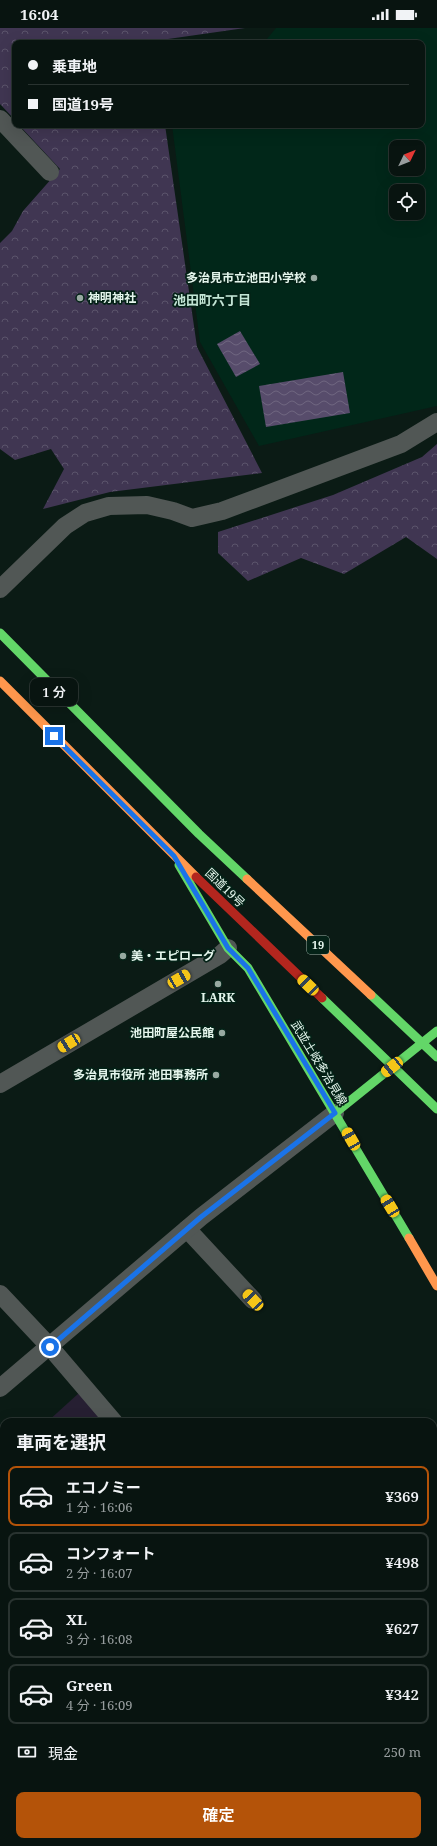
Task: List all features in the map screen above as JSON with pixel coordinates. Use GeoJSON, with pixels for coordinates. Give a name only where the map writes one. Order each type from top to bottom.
{"type":"FeatureCollection","features":[{"type":"Feature","properties":{"kind":"main road","name":"国道19号"},"geometry":{"type":"LineString","coordinates":[[0,633],[199,834],[437,1057]]}},
{"type":"Feature","properties":{"kind":"main road","name":"国道19号"},"geometry":{"type":"LineString","coordinates":[[0,681],[174,856],[437,1109]]}},
{"type":"Feature","properties":{"kind":"main road","name":"武並土岐多治見線"},"geometry":{"type":"LineString","coordinates":[[174,856],[228,948],[248,968],[437,1286]]}},
{"type":"Feature","properties":{"kind":"main road"},"geometry":{"type":"LineString","coordinates":[[335,1113],[437,1031]]}},
{"type":"Feature","properties":{"kind":"street"},"geometry":{"type":"LineString","coordinates":[[0,118],[50,172]]}},
{"type":"Feature","properties":{"kind":"street"},"geometry":{"type":"LineString","coordinates":[[0,589],[65,526],[85,513],[109,506],[147,505],[173,510],[192,518],[222,511],[401,444],[437,422]]}},
{"type":"Feature","properties":{"kind":"street"},"geometry":{"type":"LineString","coordinates":[[0,1084],[220,955],[228,948]]}},
{"type":"Feature","properties":{"kind":"street"},"geometry":{"type":"LineString","coordinates":[[0,1388],[187,1229],[335,1113]]}},
{"type":"Feature","properties":{"kind":"street"},"geometry":{"type":"LineString","coordinates":[[187,1229],[253,1300]]}},
{"type":"Feature","properties":{"kind":"street"},"geometry":{"type":"LineString","coordinates":[[0,1294],[50,1347],[111,1418]]}},
{"type":"Feature","properties":{"kind":"shaded area","name":"多治見市立池田小学校"},"geometry":{"type":"Polygon","coordinates":[[[276,28],[437,28],[437,406],[259,446],[200,342],[172,128],[425,128],[425,40],[266,40],[276,28]]]}},
{"type":"Feature","properties":{"kind":"shaded area"},"geometry":{"type":"Polygon","coordinates":[[[79,1393],[101,1418],[51,1418],[79,1393]]]}},
{"type":"Feature","properties":{"kind":"green space"},"geometry":{"type":"Polygon","coordinates":[[[0,28],[245,28],[161,40],[12,40],[12,117],[0,104],[0,28]]]}},
{"type":"Feature","properties":{"kind":"green space"},"geometry":{"type":"Polygon","coordinates":[[[22,128],[165,128],[197,347],[262,473],[110,492],[43,509],[64,469],[51,449],[15,460],[0,449],[0,243],[12,231],[23,211],[60,169],[22,128]]]}},
{"type":"Feature","properties":{"kind":"green space"},"geometry":{"type":"Polygon","coordinates":[[[437,444],[437,559],[406,537],[344,574],[301,558],[248,581],[218,553],[218,532],[333,495],[422,457],[437,444]]]}},
{"type":"Feature","properties":{"kind":"water"},"geometry":{"type":"Polygon","coordinates":[[[240,331],[260,364],[236,377],[217,344],[240,331]]]}},
{"type":"Feature","properties":{"kind":"water"},"geometry":{"type":"Polygon","coordinates":[[[343,372],[350,413],[266,427],[259,386],[343,372]]]}},
{"type":"Feature","properties":{"kind":"traffic: fast"},"geometry":{"type":"LineString","coordinates":[[0,633],[199,834],[247,879]]}},
{"type":"Feature","properties":{"kind":"traffic: fast"},"geometry":{"type":"LineString","coordinates":[[179,865],[228,948],[248,968],[409,1238]]}},
{"type":"Feature","properties":{"kind":"traffic: fast"},"geometry":{"type":"LineString","coordinates":[[371,995],[437,1057]]}},
{"type":"Feature","properties":{"kind":"traffic: fast"},"geometry":{"type":"LineString","coordinates":[[322,998],[437,1109]]}},
{"type":"Feature","properties":{"kind":"traffic: fast"},"geometry":{"type":"LineString","coordinates":[[335,1113],[437,1031]]}},
{"type":"Feature","properties":{"kind":"traffic: slow"},"geometry":{"type":"LineString","coordinates":[[0,681],[196,877]]}},
{"type":"Feature","properties":{"kind":"traffic: slow"},"geometry":{"type":"LineString","coordinates":[[247,879],[371,995]]}},
{"type":"Feature","properties":{"kind":"traffic: slow"},"geometry":{"type":"LineString","coordinates":[[409,1238],[437,1286]]}},
{"type":"Feature","properties":{"kind":"traffic: jam"},"geometry":{"type":"LineString","coordinates":[[196,877],[322,998]]}},
{"type":"Feature","properties":{"kind":"place","name":"多治見市立池田小学校"},"geometry":{"type":"Point","coordinates":[314,278]}},
{"type":"Feature","properties":{"kind":"place","name":"神明神社"},"geometry":{"type":"Point","coordinates":[80,298]}},
{"type":"Feature","properties":{"kind":"place","name":"美・エピローグ"},"geometry":{"type":"Point","coordinates":[123,956]}},
{"type":"Feature","properties":{"kind":"place","name":"LARK"},"geometry":{"type":"Point","coordinates":[218,984]}},
{"type":"Feature","properties":{"kind":"place","name":"池田町屋公民館"},"geometry":{"type":"Point","coordinates":[222,1033]}},
{"type":"Feature","properties":{"kind":"place","name":"多治見市役所 池田事務所"},"geometry":{"type":"Point","coordinates":[216,1075]}},
{"type":"Feature","properties":{"kind":"district","name":"池田町六丁目"},"geometry":{"type":"Point","coordinates":[212,300]}},
{"type":"Feature","properties":{"kind":"route"},"geometry":{"type":"LineString","coordinates":[[50,1347],[201,1217],[335,1113],[248,968],[228,948],[174,856],[54,736]]}}]}
